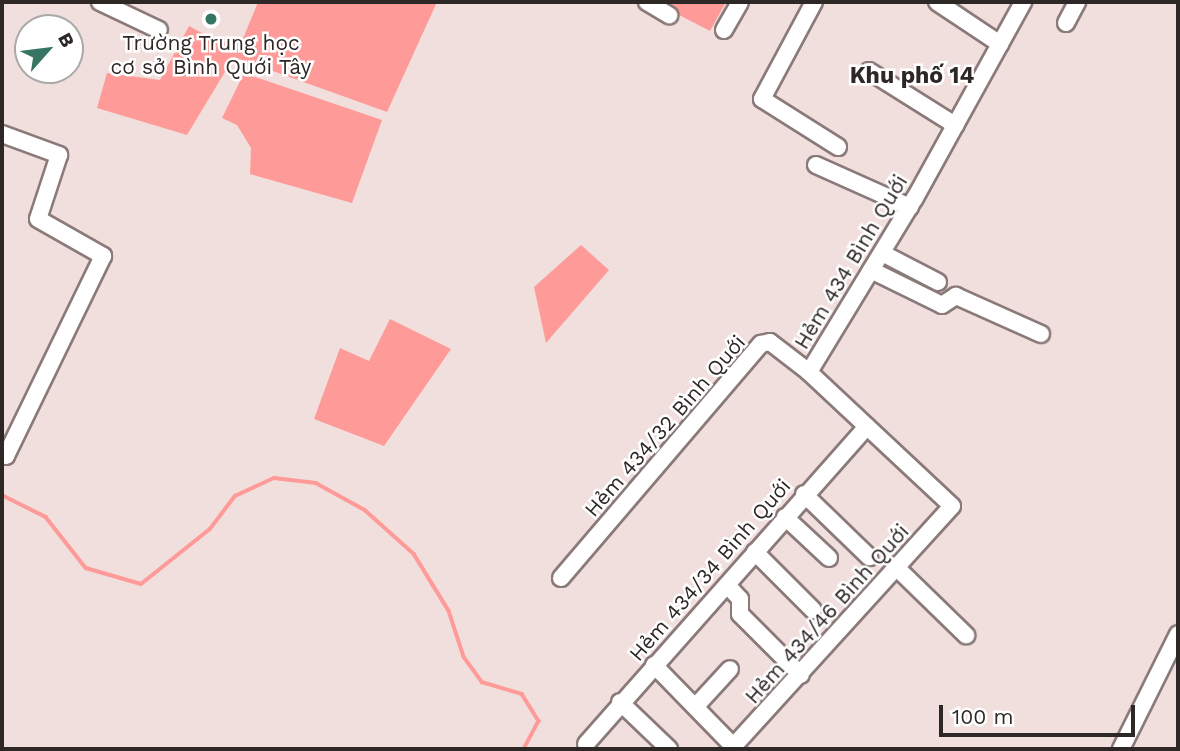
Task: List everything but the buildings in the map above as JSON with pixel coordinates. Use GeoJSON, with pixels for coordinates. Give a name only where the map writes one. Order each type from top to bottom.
{"type":"FeatureCollection","features":[{"type":"Feature","properties":{"kind":"street"},"geometry":{"type":"LineString","coordinates":[[100,2],[159,30]]}},
{"type":"Feature","properties":{"kind":"street"},"geometry":{"type":"LineString","coordinates":[[647,2],[670,15]]}},
{"type":"Feature","properties":{"kind":"street"},"geometry":{"type":"LineString","coordinates":[[724,30],[740,2]]}},
{"type":"Feature","properties":{"kind":"street"},"geometry":{"type":"LineString","coordinates":[[814,2],[762,99],[838,147]]}},
{"type":"Feature","properties":{"kind":"street"},"geometry":{"type":"LineString","coordinates":[[937,2],[1000,44]]}},
{"type":"Feature","properties":{"kind":"street","name":"Hẻm 434 Bình Quới"},"geometry":{"type":"LineString","coordinates":[[952,506],[809,372],[910,206],[1023,2]]}},
{"type":"Feature","properties":{"kind":"street"},"geometry":{"type":"LineString","coordinates":[[1066,23],[1077,2]]}},
{"type":"Feature","properties":{"kind":"street"},"geometry":{"type":"LineString","coordinates":[[869,71],[955,125]]}},
{"type":"Feature","properties":{"kind":"street"},"geometry":{"type":"LineString","coordinates":[[2,134],[59,155],[38,219],[103,256],[4,456]]}},
{"type":"Feature","properties":{"kind":"street"},"geometry":{"type":"LineString","coordinates":[[816,165],[910,206]]}},
{"type":"Feature","properties":{"kind":"street"},"geometry":{"type":"LineString","coordinates":[[882,253],[938,282]]}},
{"type":"Feature","properties":{"kind":"street"},"geometry":{"type":"LineString","coordinates":[[871,270],[942,305],[956,296],[1041,334]]}},
{"type":"Feature","properties":{"kind":"street","name":"Hẻm 434/32 Bình Quới"},"geometry":{"type":"LineString","coordinates":[[561,578],[761,344],[770,342],[809,372]]}},
{"type":"Feature","properties":{"kind":"street","name":"Hẻm 434/34 Bình Quới"},"geometry":{"type":"LineString","coordinates":[[586,744],[620,702],[727,586],[804,494],[867,426]]}},
{"type":"Feature","properties":{"kind":"street"},"geometry":{"type":"LineString","coordinates":[[804,494],[869,557]]}},
{"type":"Feature","properties":{"kind":"street","name":"Hẻm 434/46 Bình Quới"},"geometry":{"type":"LineString","coordinates":[[738,746],[952,506]]}},
{"type":"Feature","properties":{"kind":"street"},"geometry":{"type":"LineString","coordinates":[[785,517],[829,558]]}},
{"type":"Feature","properties":{"kind":"street"},"geometry":{"type":"LineString","coordinates":[[755,552],[813,610]]}},
{"type":"Feature","properties":{"kind":"street"},"geometry":{"type":"LineString","coordinates":[[897,567],[966,635]]}},
{"type":"Feature","properties":{"kind":"street"},"geometry":{"type":"LineString","coordinates":[[727,586],[740,599],[740,614],[801,675]]}},
{"type":"Feature","properties":{"kind":"street"},"geometry":{"type":"LineString","coordinates":[[1121,749],[1178,634]]}},
{"type":"Feature","properties":{"kind":"street"},"geometry":{"type":"LineString","coordinates":[[654,665],[738,746]]}},
{"type":"Feature","properties":{"kind":"street"},"geometry":{"type":"LineString","coordinates":[[696,706],[730,669]]}},
{"type":"Feature","properties":{"kind":"street"},"geometry":{"type":"LineString","coordinates":[[620,702],[669,749]]}},
{"type":"Feature","properties":{"kind":"shaded area"},"geometry":{"type":"Polygon","coordinates":[[[258,2],[437,2],[387,112],[234,57],[187,135],[97,108],[107,73],[160,80],[189,26],[219,42],[242,41],[258,2]]]}},
{"type":"Feature","properties":{"kind":"shaded area"},"geometry":{"type":"Polygon","coordinates":[[[654,2],[726,2],[710,31],[654,2]]]}},
{"type":"Feature","properties":{"kind":"shaded area"},"geometry":{"type":"Polygon","coordinates":[[[244,73],[382,120],[352,203],[250,174],[251,148],[237,125],[222,118],[244,73]]]}},
{"type":"Feature","properties":{"kind":"shaded area"},"geometry":{"type":"Polygon","coordinates":[[[581,245],[609,270],[546,343],[534,287],[581,245]]]}},
{"type":"Feature","properties":{"kind":"shaded area"},"geometry":{"type":"Polygon","coordinates":[[[390,319],[451,349],[384,446],[314,419],[340,348],[369,361],[390,319]]]}},
{"type":"Feature","properties":{"kind":"waterway"},"geometry":{"type":"LineString","coordinates":[[2,495],[46,517],[86,568],[141,584],[210,529],[235,496],[274,478],[316,483],[365,510],[414,554],[449,611],[464,657],[482,682],[522,694],[539,721],[524,749]]}},
{"type":"Feature","properties":{"kind":"place","name":"Trường Trung học cơ sở Bình Quới Tây"},"geometry":{"type":"Point","coordinates":[211,19]}},
{"type":"Feature","properties":{"kind":"district","name":"Khu phố 14"},"geometry":{"type":"Point","coordinates":[912,76]}}]}
